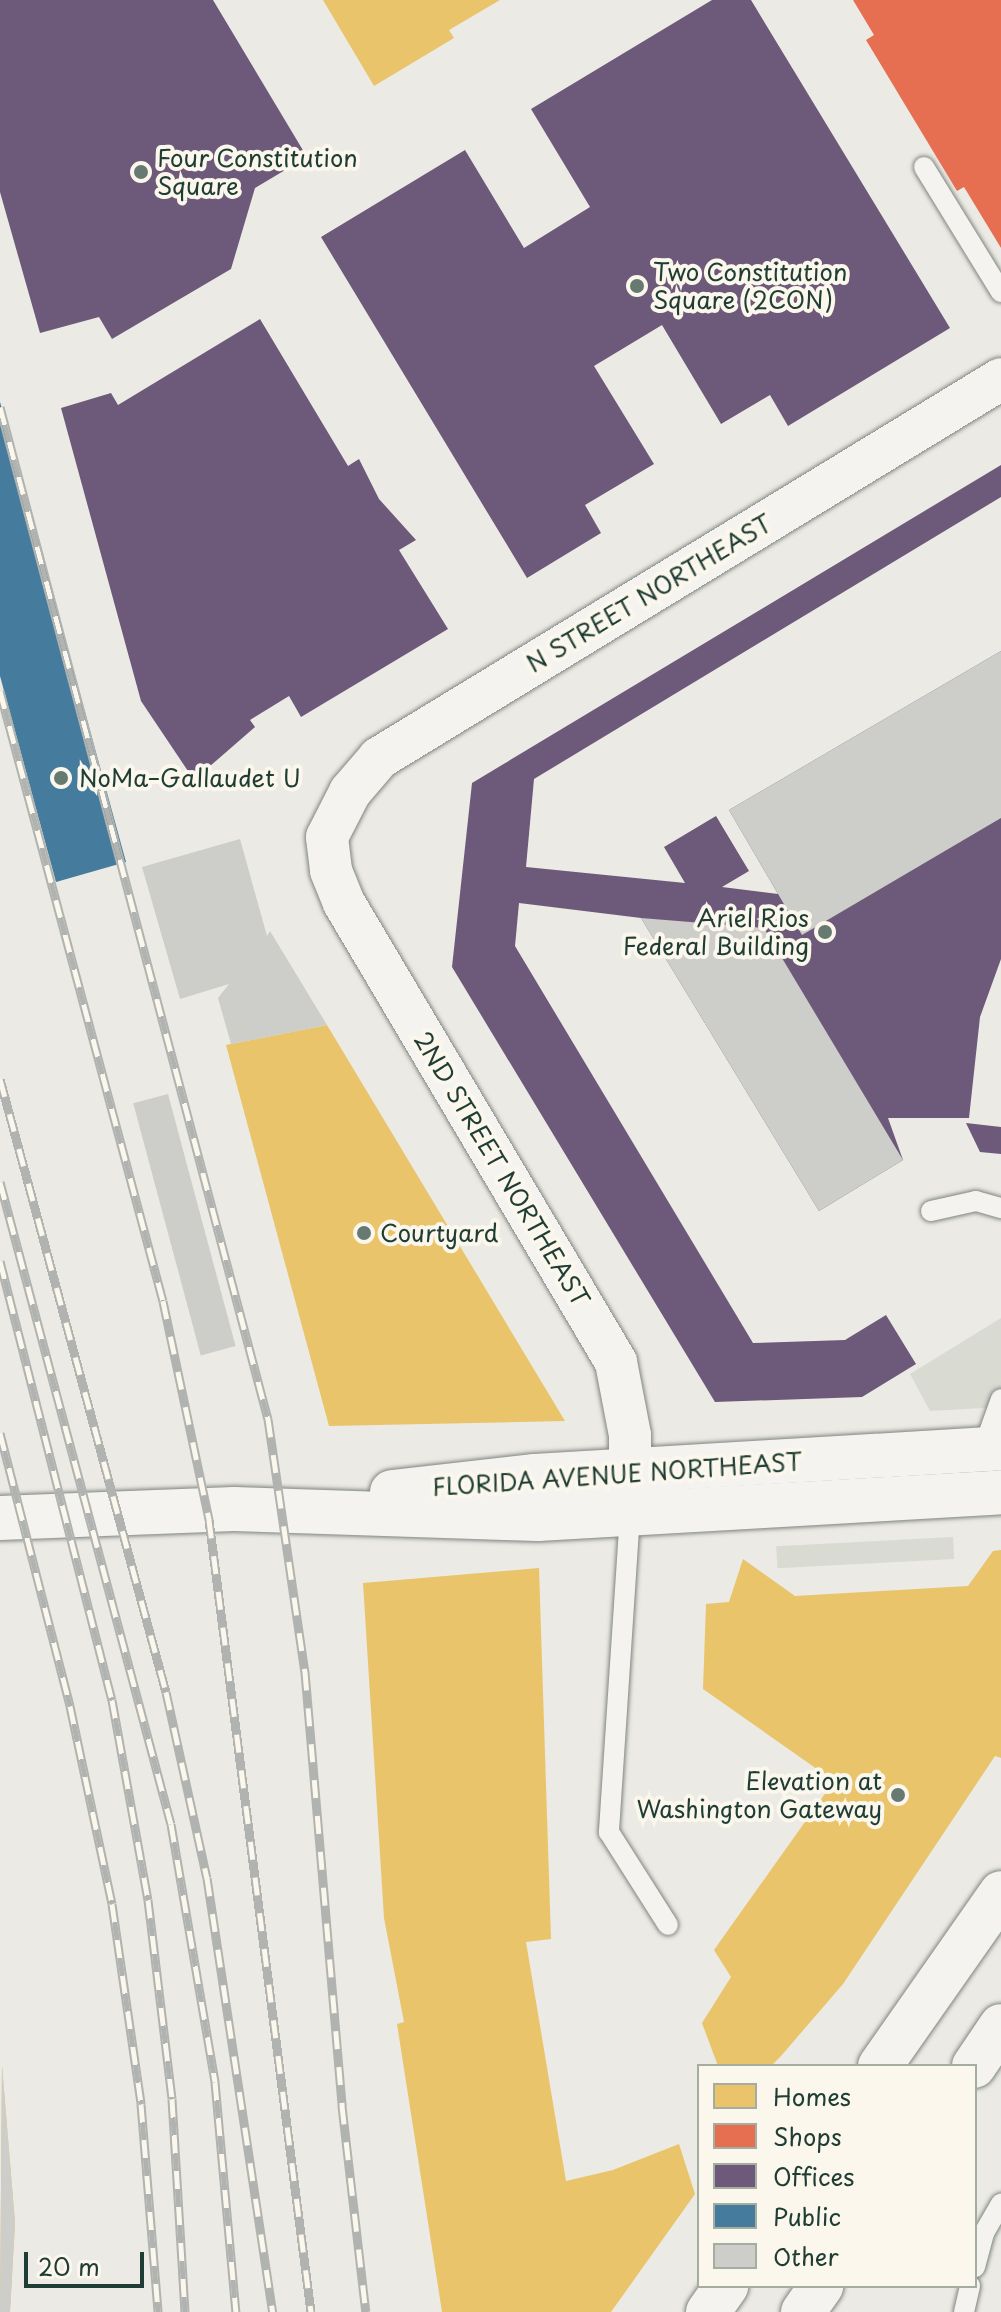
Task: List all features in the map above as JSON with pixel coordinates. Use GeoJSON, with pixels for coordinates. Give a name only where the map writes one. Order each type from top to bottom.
{"type":"FeatureCollection","features":[{"type":"Feature","properties":{"kind":"main road","name":"FLORIDA AVENUE NORTHEAST"},"geometry":{"type":"LineString","coordinates":[[0,1518],[234,1509],[630,1471],[992,1449]]}},
{"type":"Feature","properties":{"kind":"main road","name":"FLORIDA AVENUE NORTHEAST"},"geometry":{"type":"LineString","coordinates":[[234,1509],[538,1519],[1001,1492]]}},
{"type":"Feature","properties":{"kind":"main road"},"geometry":{"type":"LineString","coordinates":[[881,2064],[1001,1893]]}},
{"type":"Feature","properties":{"kind":"main road"},"geometry":{"type":"LineString","coordinates":[[975,2064],[1001,2026]]}},
{"type":"Feature","properties":{"kind":"main road"},"geometry":{"type":"LineString","coordinates":[[708,2312],[725,2288]]}},
{"type":"Feature","properties":{"kind":"main road"},"geometry":{"type":"LineString","coordinates":[[803,2312],[820,2288]]}},
{"type":"Feature","properties":{"kind":"street","name":"N STREET NORTHEAST"},"geometry":{"type":"LineString","coordinates":[[327,837],[350,792],[379,758],[1001,379]]}},
{"type":"Feature","properties":{"kind":"street","name":"2ND STREET NORTHEAST"},"geometry":{"type":"LineString","coordinates":[[327,837],[331,870],[344,903],[616,1362],[626,1397],[630,1514]]}},
{"type":"Feature","properties":{"kind":"lane"},"geometry":{"type":"LineString","coordinates":[[924,167],[1001,292]]}},
{"type":"Feature","properties":{"kind":"lane"},"geometry":{"type":"LineString","coordinates":[[931,1211],[976,1201],[1001,1208]]}},
{"type":"Feature","properties":{"kind":"lane"},"geometry":{"type":"LineString","coordinates":[[992,1449],[1001,1399]]}},
{"type":"Feature","properties":{"kind":"lane"},"geometry":{"type":"LineString","coordinates":[[630,1514],[609,1832],[668,1925]]}},
{"type":"Feature","properties":{"kind":"lane"},"geometry":{"type":"LineString","coordinates":[[977,2259],[984,2233],[1001,2204]]}},
{"type":"Feature","properties":{"kind":"lane"},"geometry":{"type":"LineString","coordinates":[[964,2312],[970,2288]]}},
{"type":"Feature","properties":{"kind":"shaded area"},"geometry":{"type":"Polygon","coordinates":[[[1001,1318],[1001,1407],[930,1411],[910,1374],[1001,1318]]]}},
{"type":"Feature","properties":{"kind":"shaded area"},"geometry":{"type":"Polygon","coordinates":[[[953,1537],[954,1559],[777,1568],[776,1546],[953,1537]]]}},
{"type":"Feature","properties":{"kind":"building: Homes"},"geometry":{"type":"Polygon","coordinates":[[[323,0],[500,0],[449,30],[454,38],[374,86],[323,0]]]}},
{"type":"Feature","properties":{"kind":"building: Homes","name":"Courtyard"},"geometry":{"type":"Polygon","coordinates":[[[327,1025],[565,1421],[329,1426],[226,1045],[327,1025]]]}},
{"type":"Feature","properties":{"kind":"building: Homes","name":"Elevation at Washington Gateway"},"geometry":{"type":"Polygon","coordinates":[[[1001,1550],[1001,1758],[995,1756],[843,1984],[781,2056],[773,2064],[717,2064],[702,2023],[731,1977],[714,1950],[834,1781],[703,1689],[706,1604],[729,1602],[743,1559],[795,1596],[968,1586],[993,1551],[1001,1550]]]}},
{"type":"Feature","properties":{"kind":"building: Homes"},"geometry":{"type":"Polygon","coordinates":[[[539,1568],[551,1939],[526,1942],[566,2181],[613,2170],[679,2144],[695,2194],[611,2312],[442,2312],[397,2024],[404,2022],[384,1918],[363,1583],[539,1568]]]}},
{"type":"Feature","properties":{"kind":"building: Homes"},"geometry":{"type":"Polygon","coordinates":[[[2,2066],[15,2223],[10,2312],[0,2312],[2,2066]]]}},
{"type":"Feature","properties":{"kind":"building: Shops"},"geometry":{"type":"Polygon","coordinates":[[[853,0],[1001,0],[1001,248],[964,187],[957,191],[866,40],[874,35],[853,0]]]}},
{"type":"Feature","properties":{"kind":"building: Offices","name":"Four Constitution Square"},"geometry":{"type":"Polygon","coordinates":[[[0,0],[213,0],[307,157],[255,188],[231,269],[112,339],[99,317],[40,333],[0,192],[0,0]]]}},
{"type":"Feature","properties":{"kind":"building: Offices","name":"Two Constitution Square (2CON)"},"geometry":{"type":"Polygon","coordinates":[[[712,0],[751,0],[950,328],[788,426],[770,395],[721,424],[662,325],[594,366],[654,464],[585,505],[601,533],[527,578],[321,237],[465,150],[524,248],[590,207],[531,109],[712,0]]]}},
{"type":"Feature","properties":{"kind":"building: Offices"},"geometry":{"type":"Polygon","coordinates":[[[260,319],[348,466],[359,459],[379,499],[416,540],[399,550],[448,629],[301,717],[289,696],[250,720],[255,727],[194,780],[141,701],[61,408],[111,393],[118,405],[260,319]]]}},
{"type":"Feature","properties":{"kind":"building: Offices","name":"Ariel Rios Federal Building"},"geometry":{"type":"Polygon","coordinates":[[[1001,465],[1001,497],[534,779],[526,867],[685,883],[664,847],[716,816],[749,871],[722,887],[778,894],[729,810],[1001,651],[1001,959],[980,1017],[969,1118],[888,1118],[903,1160],[819,1211],[641,918],[519,903],[515,946],[753,1343],[845,1340],[886,1315],[916,1364],[862,1397],[715,1402],[452,967],[472,783],[1001,465]]]}},
{"type":"Feature","properties":{"kind":"building: Offices"},"geometry":{"type":"Polygon","coordinates":[[[966,1123],[1001,1127],[1001,1154],[980,1152],[966,1123]]]}},
{"type":"Feature","properties":{"kind":"building: Public"},"geometry":{"type":"Polygon","coordinates":[[[0,402],[126,862],[56,882],[0,676],[0,402]]]}},
{"type":"Feature","properties":{"kind":"building: Other"},"geometry":{"type":"Polygon","coordinates":[[[1001,651],[1001,818],[802,935],[729,810],[1001,651]]]}},
{"type":"Feature","properties":{"kind":"building: Other"},"geometry":{"type":"Polygon","coordinates":[[[240,839],[267,936],[270,931],[327,1025],[231,1044],[218,998],[229,984],[180,999],[142,867],[240,839]]]}},
{"type":"Feature","properties":{"kind":"building: Other"},"geometry":{"type":"Polygon","coordinates":[[[641,918],[764,928],[903,1160],[819,1211],[641,918]]]}},
{"type":"Feature","properties":{"kind":"building: Other"},"geometry":{"type":"Polygon","coordinates":[[[168,1094],[236,1346],[201,1355],[133,1103],[168,1094]]]}},
{"type":"Feature","properties":{"kind":"building: Other"},"geometry":{"type":"Polygon","coordinates":[[[2,2066],[15,2223],[10,2312],[0,2312],[2,2066]]]}},
{"type":"Feature","properties":{"kind":"railway"},"geometry":{"type":"LineString","coordinates":[[0,407],[268,1419],[305,1672],[342,2106],[366,2312]]}},
{"type":"Feature","properties":{"kind":"railway"},"geometry":{"type":"LineString","coordinates":[[0,691],[163,1301],[209,1520],[311,2312]]}},
{"type":"Feature","properties":{"kind":"railway"},"geometry":{"type":"LineString","coordinates":[[0,1079],[166,1692],[207,1878],[273,2312]]}},
{"type":"Feature","properties":{"kind":"railway"},"geometry":{"type":"LineString","coordinates":[[0,1182],[171,1824],[215,2082],[236,2312]]}},
{"type":"Feature","properties":{"kind":"railway"},"geometry":{"type":"LineString","coordinates":[[0,1261],[112,1700],[148,1900],[172,2099],[185,2312]]}},
{"type":"Feature","properties":{"kind":"railway"},"geometry":{"type":"LineString","coordinates":[[0,1433],[70,1706],[112,1904],[141,2104],[158,2312]]}},
{"type":"Feature","properties":{"kind":"place","name":"Four Constitution Square"},"geometry":{"type":"Point","coordinates":[141,172]}},
{"type":"Feature","properties":{"kind":"place","name":"Two Constitution Square (2CON)"},"geometry":{"type":"Point","coordinates":[637,286]}},
{"type":"Feature","properties":{"kind":"place","name":"NoMa–Gallaudet U"},"geometry":{"type":"Point","coordinates":[61,778]}},
{"type":"Feature","properties":{"kind":"place","name":"Ariel Rios Federal Building"},"geometry":{"type":"Point","coordinates":[825,932]}},
{"type":"Feature","properties":{"kind":"place","name":"Courtyard"},"geometry":{"type":"Point","coordinates":[364,1233]}},
{"type":"Feature","properties":{"kind":"place","name":"Elevation at Washington Gateway"},"geometry":{"type":"Point","coordinates":[898,1795]}}]}
